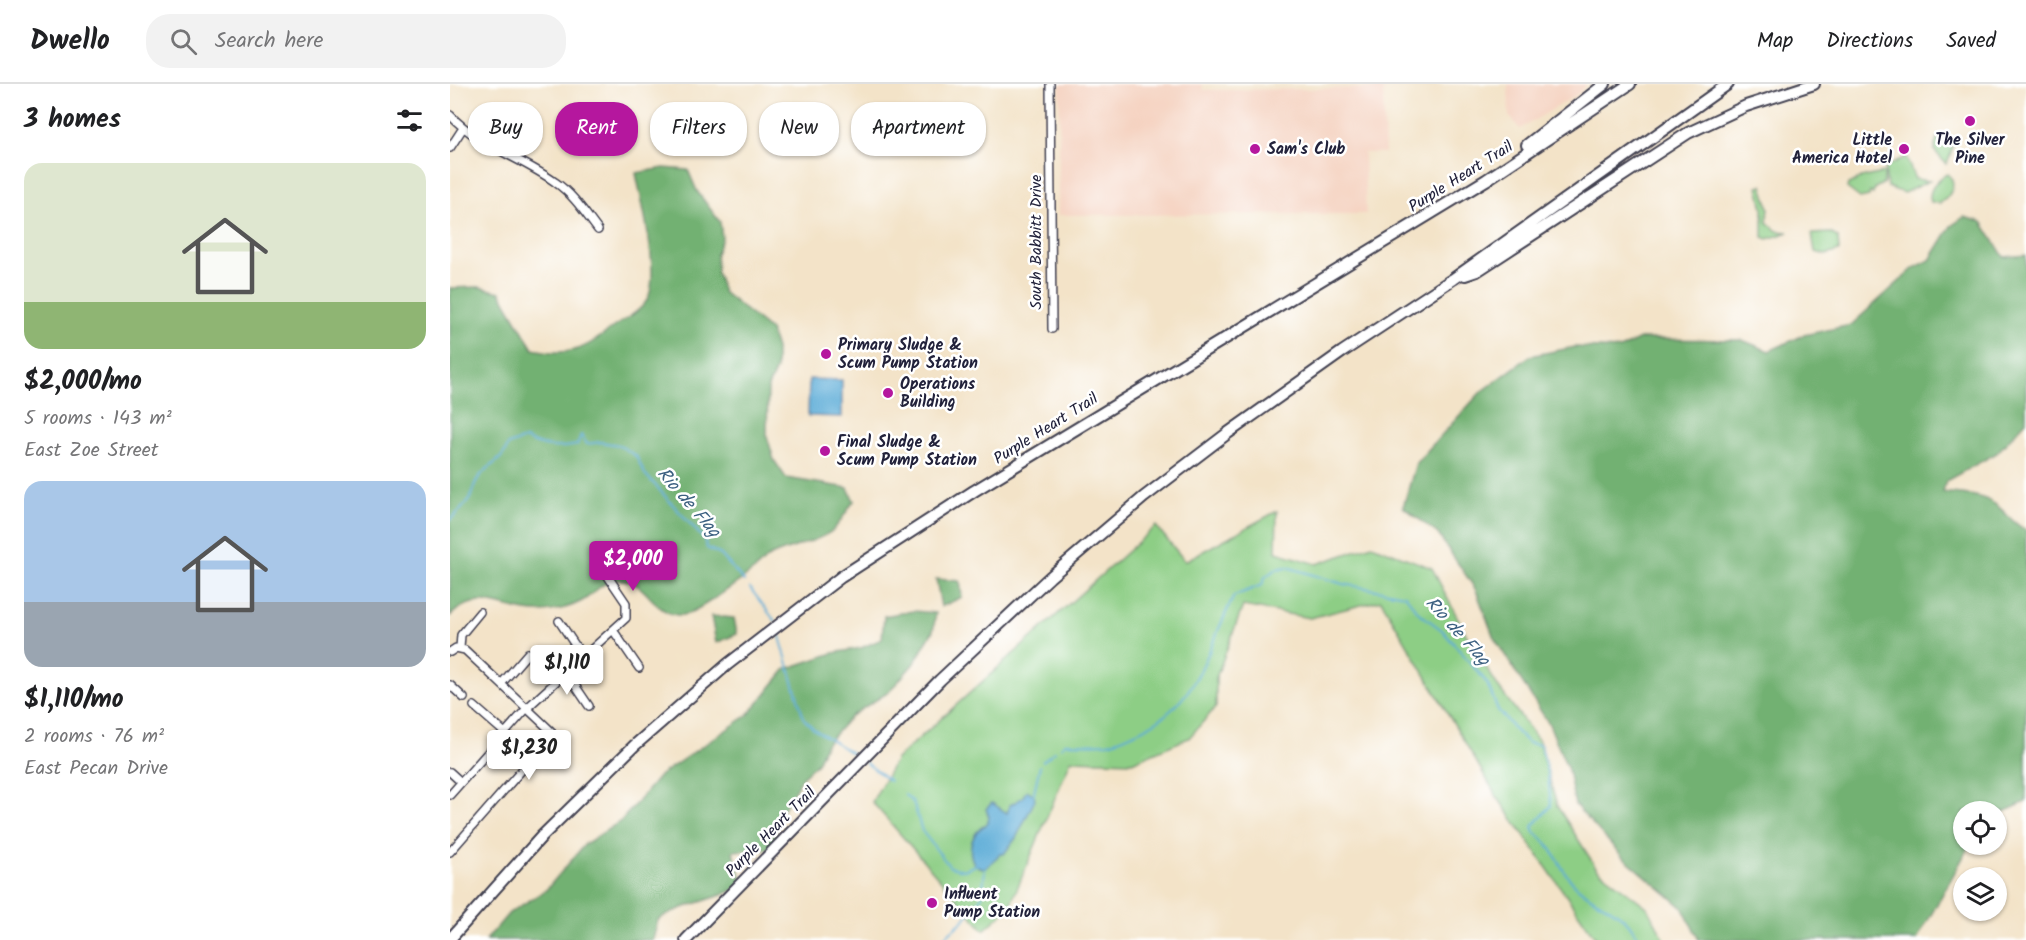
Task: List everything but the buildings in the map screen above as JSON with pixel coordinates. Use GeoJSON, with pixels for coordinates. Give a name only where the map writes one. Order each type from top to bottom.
{"type":"FeatureCollection","features":[{"type":"Feature","properties":{"kind":"highway"},"geometry":{"type":"LineString","coordinates":[[1347,265],[1359,253],[1538,137],[1605,84]]}},
{"type":"Feature","properties":{"kind":"highway","name":"Purple Heart Trail"},"geometry":{"type":"LineString","coordinates":[[450,939],[571,807],[650,731],[728,664],[841,577],[974,491],[1486,180],[1630,84]]}},
{"type":"Feature","properties":{"kind":"highway","name":"Purple Heart Trail"},"geometry":{"type":"LineString","coordinates":[[686,940],[902,718],[1042,584],[1178,470],[1342,352],[1453,279],[1728,84]]}},
{"type":"Feature","properties":{"kind":"highway"},"geometry":{"type":"LineString","coordinates":[[1453,279],[1477,271],[1688,133],[1746,106],[1814,84]]}},
{"type":"Feature","properties":{"kind":"street","name":"South Babbitt Drive"},"geometry":{"type":"LineString","coordinates":[[1050,84],[1052,328]]}},
{"type":"Feature","properties":{"kind":"street"},"geometry":{"type":"LineString","coordinates":[[450,115],[463,128],[555,182],[576,201],[597,230]]}},
{"type":"Feature","properties":{"kind":"street"},"geometry":{"type":"LineString","coordinates":[[450,148],[463,128]]}},
{"type":"Feature","properties":{"kind":"street"},"geometry":{"type":"LineString","coordinates":[[450,795],[528,707],[626,618],[626,603],[607,575]]}},
{"type":"Feature","properties":{"kind":"street"},"geometry":{"type":"LineString","coordinates":[[460,648],[460,635],[480,612]]}},
{"type":"Feature","properties":{"kind":"street"},"geometry":{"type":"LineString","coordinates":[[559,621],[583,657]]}},
{"type":"Feature","properties":{"kind":"street"},"geometry":{"type":"LineString","coordinates":[[613,630],[639,668]]}},
{"type":"Feature","properties":{"kind":"street"},"geometry":{"type":"LineString","coordinates":[[450,652],[460,648]]}},
{"type":"Feature","properties":{"kind":"street"},"geometry":{"type":"LineString","coordinates":[[450,852],[549,739],[549,727],[460,648]]}},
{"type":"Feature","properties":{"kind":"street"},"geometry":{"type":"LineString","coordinates":[[502,683],[528,653]]}},
{"type":"Feature","properties":{"kind":"street"},"geometry":{"type":"LineString","coordinates":[[566,672],[589,706]]}},
{"type":"Feature","properties":{"kind":"street"},"geometry":{"type":"LineString","coordinates":[[450,685],[464,698]]}},
{"type":"Feature","properties":{"kind":"street"},"geometry":{"type":"LineString","coordinates":[[474,706],[505,733]]}},
{"type":"Feature","properties":{"kind":"street"},"geometry":{"type":"LineString","coordinates":[[450,772],[461,782]]}},
{"type":"Feature","properties":{"kind":"shaded area"},"geometry":{"type":"Polygon","coordinates":[[[1060,84],[1202,84],[1203,90],[1383,88],[1385,153],[1364,153],[1366,214],[1058,215],[1060,84]]]}},
{"type":"Feature","properties":{"kind":"shaded area"},"geometry":{"type":"Polygon","coordinates":[[[1508,84],[1586,84],[1578,94],[1520,129],[1509,116],[1508,84]]]}},
{"type":"Feature","properties":{"kind":"green space"},"geometry":{"type":"Polygon","coordinates":[[[1937,138],[1944,141],[1951,138],[1951,152],[1946,164],[1934,150],[1937,138]]]}},
{"type":"Feature","properties":{"kind":"green space"},"geometry":{"type":"Polygon","coordinates":[[[1906,157],[1915,179],[1929,181],[1904,193],[1887,187],[1885,169],[1888,165],[1906,157]]]}},
{"type":"Feature","properties":{"kind":"green space"},"geometry":{"type":"Polygon","coordinates":[[[664,168],[688,170],[697,191],[720,222],[722,238],[716,254],[717,273],[723,292],[770,330],[776,349],[776,369],[768,387],[767,436],[774,460],[786,478],[848,488],[854,501],[832,531],[769,557],[718,596],[683,615],[664,611],[637,585],[618,580],[603,585],[579,603],[557,610],[528,612],[484,602],[462,607],[450,616],[450,288],[479,287],[500,292],[533,349],[566,352],[593,342],[638,311],[650,292],[652,277],[649,240],[636,173],[664,168]]]}},
{"type":"Feature","properties":{"kind":"green space"},"geometry":{"type":"Polygon","coordinates":[[[1884,173],[1884,183],[1875,188],[1873,194],[1870,192],[1869,196],[1860,198],[1847,188],[1848,184],[1864,177],[1884,173]]]}},
{"type":"Feature","properties":{"kind":"green space"},"geometry":{"type":"Polygon","coordinates":[[[1947,174],[1953,186],[1950,194],[1940,203],[1931,202],[1930,194],[1934,186],[1947,174]]]}},
{"type":"Feature","properties":{"kind":"green space"},"geometry":{"type":"Polygon","coordinates":[[[1762,185],[1769,208],[1767,222],[1777,231],[1789,232],[1768,239],[1763,237],[1763,209],[1758,186],[1762,185]]]}},
{"type":"Feature","properties":{"kind":"green space"},"geometry":{"type":"Polygon","coordinates":[[[1964,217],[1982,222],[2004,257],[2026,255],[2026,421],[1997,453],[1946,481],[1943,492],[1987,500],[1998,506],[2026,530],[2026,802],[2007,811],[2007,801],[1953,801],[1953,855],[1964,855],[1958,867],[1953,867],[1953,875],[1917,940],[1699,940],[1682,907],[1622,856],[1575,805],[1568,770],[1549,724],[1494,638],[1476,590],[1438,534],[1403,507],[1416,463],[1480,393],[1530,356],[1575,347],[1620,349],[1640,339],[1742,340],[1769,351],[1804,335],[1851,325],[1914,268],[1930,260],[1951,226],[1964,217]]]}},
{"type":"Feature","properties":{"kind":"green space"},"geometry":{"type":"Polygon","coordinates":[[[1831,233],[1838,238],[1839,251],[1826,255],[1815,252],[1812,234],[1831,233]]]}},
{"type":"Feature","properties":{"kind":"green space"},"geometry":{"type":"Polygon","coordinates":[[[1277,511],[1276,552],[1317,564],[1372,545],[1432,568],[1468,638],[1499,688],[1539,741],[1557,806],[1597,869],[1647,907],[1665,940],[1597,940],[1496,795],[1381,600],[1310,618],[1243,606],[1216,678],[1216,707],[1189,738],[1132,762],[1071,760],[1009,908],[984,930],[872,802],[896,759],[1156,526],[1185,561],[1277,511]]]}},
{"type":"Feature","properties":{"kind":"green space"},"geometry":{"type":"Polygon","coordinates":[[[936,579],[960,581],[962,597],[941,607],[936,579]]]}},
{"type":"Feature","properties":{"kind":"green space"},"geometry":{"type":"Polygon","coordinates":[[[913,611],[936,613],[933,631],[915,662],[889,692],[852,715],[825,745],[817,763],[802,777],[782,812],[770,848],[733,851],[742,886],[668,914],[658,920],[653,940],[486,940],[509,913],[546,890],[585,844],[621,821],[660,775],[748,715],[786,669],[833,653],[861,648],[882,639],[884,616],[913,611]]]}},
{"type":"Feature","properties":{"kind":"green space"},"geometry":{"type":"Polygon","coordinates":[[[711,616],[734,618],[737,634],[716,643],[711,616]]]}},
{"type":"Feature","properties":{"kind":"water"},"geometry":{"type":"Polygon","coordinates":[[[809,379],[842,380],[842,417],[808,416],[809,379]]]}},
{"type":"Feature","properties":{"kind":"water"},"geometry":{"type":"Polygon","coordinates":[[[1027,790],[1034,795],[1035,800],[1016,838],[1004,854],[1000,854],[985,869],[975,865],[971,854],[972,842],[977,832],[987,824],[989,817],[986,809],[992,803],[1007,813],[1010,805],[1022,798],[1027,790]]]}},
{"type":"Feature","properties":{"kind":"waterway","name":"Rio de Flag"},"geometry":{"type":"LineString","coordinates":[[450,520],[468,501],[478,479],[500,459],[508,445],[525,439],[544,446],[570,446],[577,445],[581,435],[587,444],[600,442],[619,445],[636,456],[645,474],[704,539],[707,548],[721,555],[744,581]]}},
{"type":"Feature","properties":{"kind":"waterway","name":"Rio de Flag"},"geometry":{"type":"LineString","coordinates":[[1061,747],[1065,743],[1102,743],[1119,740],[1158,720],[1175,707],[1198,674],[1234,596],[1262,585],[1265,577],[1276,569],[1287,567],[1343,584],[1405,595],[1419,613],[1442,630],[1487,683],[1498,710],[1514,729],[1528,743],[1541,745],[1548,776],[1551,806],[1533,826],[1533,831],[1551,849],[1573,883],[1581,891],[1626,920],[1638,940]]}},
{"type":"Feature","properties":{"kind":"waterway","name":"Rio de Flag"},"geometry":{"type":"LineString","coordinates":[[750,588],[775,621]]}},
{"type":"Feature","properties":{"kind":"waterway","name":"Rio de Flag"},"geometry":{"type":"LineString","coordinates":[[778,630],[804,719],[814,729],[858,757]]}},
{"type":"Feature","properties":{"kind":"waterway","name":"Rio de Flag"},"geometry":{"type":"LineString","coordinates":[[1043,761],[1055,751]]}},
{"type":"Feature","properties":{"kind":"waterway","name":"Rio de Flag"},"geometry":{"type":"LineString","coordinates":[[865,762],[890,781]]}},
{"type":"Feature","properties":{"kind":"waterway","name":"Rio de Flag"},"geometry":{"type":"LineString","coordinates":[[1033,796],[1040,766]]}},
{"type":"Feature","properties":{"kind":"waterway","name":"Rio de Flag"},"geometry":{"type":"LineString","coordinates":[[905,795],[913,802],[922,831],[950,867],[964,870],[978,864]]}},
{"type":"Feature","properties":{"kind":"waterway"},"geometry":{"type":"LineString","coordinates":[[941,940],[963,921],[982,896],[985,869]]}},
{"type":"Feature","properties":{"kind":"place","name":"The Silver Pine"},"geometry":{"type":"Point","coordinates":[1970,121]}},
{"type":"Feature","properties":{"kind":"place","name":"Sam's Club"},"geometry":{"type":"Point","coordinates":[1255,149]}},
{"type":"Feature","properties":{"kind":"place","name":"Little America Hotel"},"geometry":{"type":"Point","coordinates":[1904,149]}},
{"type":"Feature","properties":{"kind":"place","name":"Primary Sludge & Scum Pump Station"},"geometry":{"type":"Point","coordinates":[826,354]}},
{"type":"Feature","properties":{"kind":"place","name":"Operations Building"},"geometry":{"type":"Point","coordinates":[888,393]}},
{"type":"Feature","properties":{"kind":"place","name":"Final Sludge & Scum Pump Station"},"geometry":{"type":"Point","coordinates":[825,451]}},
{"type":"Feature","properties":{"kind":"place","name":"Influent Pump Station"},"geometry":{"type":"Point","coordinates":[932,903]}}]}
